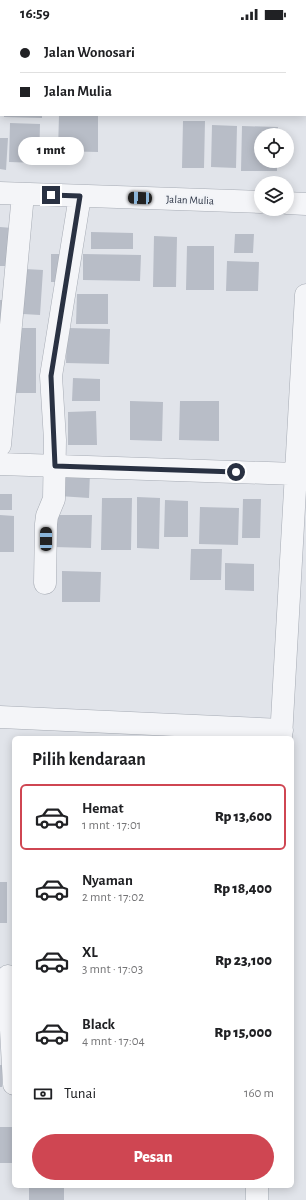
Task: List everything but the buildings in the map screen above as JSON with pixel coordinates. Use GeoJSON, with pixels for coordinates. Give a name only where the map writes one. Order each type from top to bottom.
{"type":"FeatureCollection","features":[{"type":"Feature","properties":{"kind":"street","name":"Jalan Mulia"},"geometry":{"type":"LineString","coordinates":[[0,193],[254,202]]}},
{"type":"Feature","properties":{"kind":"street"},"geometry":{"type":"LineString","coordinates":[[0,445],[23,194]]}},
{"type":"Feature","properties":{"kind":"street"},"geometry":{"type":"LineString","coordinates":[[45,583],[46,524],[47,516],[54,499],[55,466],[51,376],[80,196]]}},
{"type":"Feature","properties":{"kind":"street"},"geometry":{"type":"LineString","coordinates":[[294,203],[306,204]]}},
{"type":"Feature","properties":{"kind":"street"},"geometry":{"type":"LineString","coordinates":[[0,717],[131,730],[282,734],[306,295]]}},
{"type":"Feature","properties":{"kind":"street"},"geometry":{"type":"LineString","coordinates":[[0,464],[296,474]]}},
{"type":"Feature","properties":{"kind":"street"},"geometry":{"type":"LineString","coordinates":[[7,976],[12,1053]]}},
{"type":"Feature","properties":{"kind":"street"},"geometry":{"type":"LineString","coordinates":[[257,1188],[257,1200]]}},
{"type":"Feature","properties":{"kind":"route"},"geometry":{"type":"LineString","coordinates":[[51,195],[80,196],[51,376],[55,466],[236,472]]}}]}
